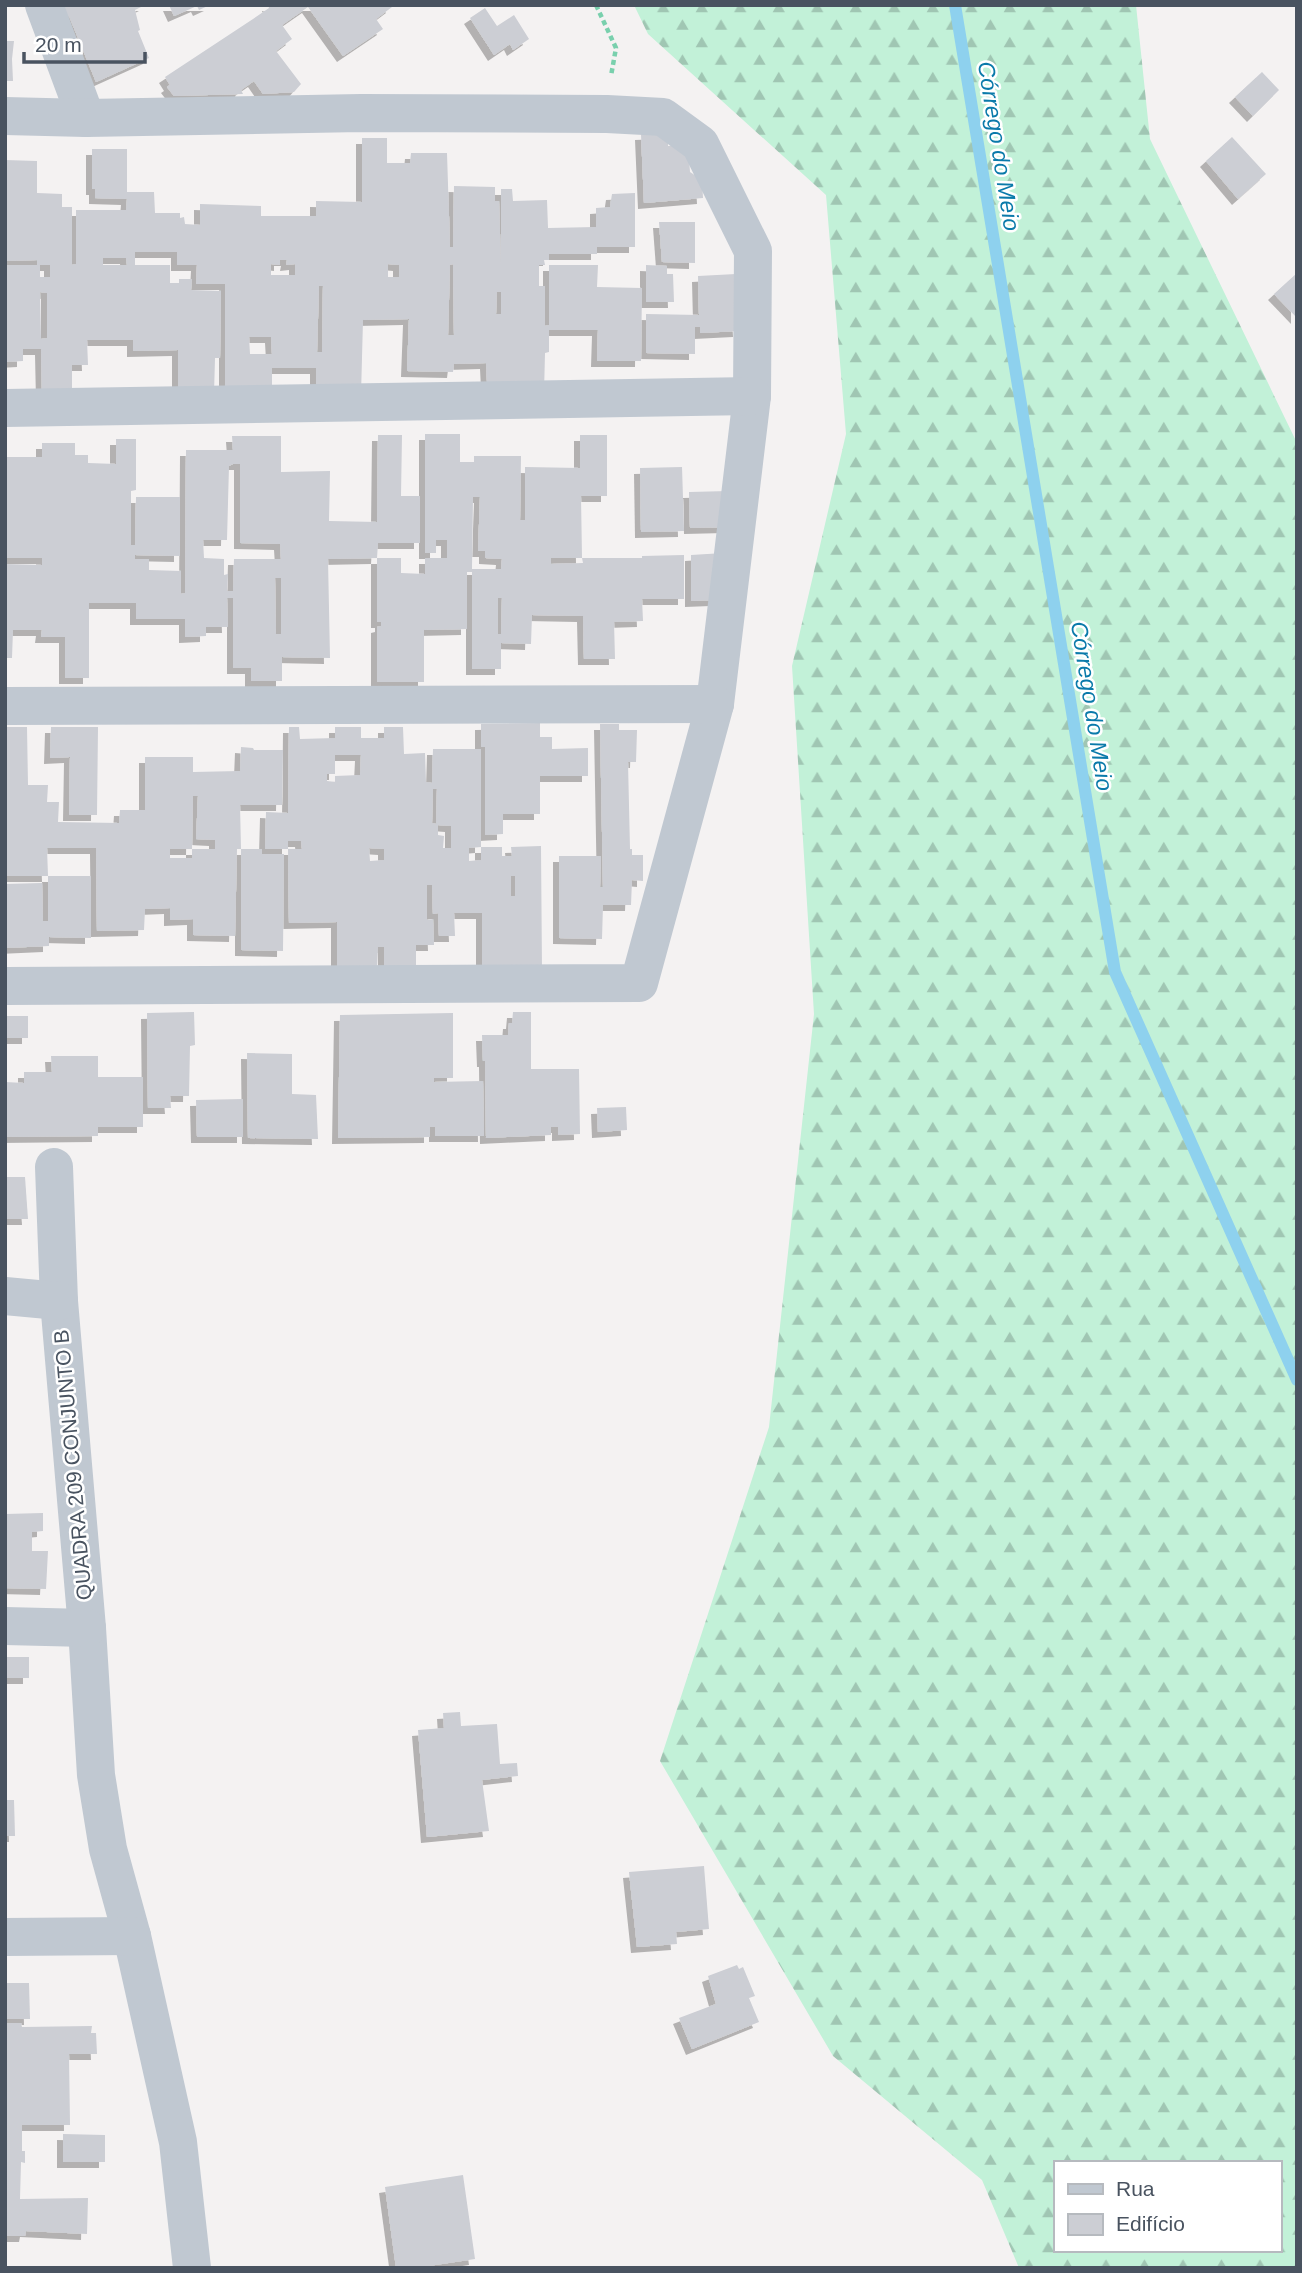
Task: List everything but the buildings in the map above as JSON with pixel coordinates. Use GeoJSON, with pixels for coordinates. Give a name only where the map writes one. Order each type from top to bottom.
{"type":"FeatureCollection","features":[{"type":"Feature","properties":{"kind":"street"},"geometry":{"type":"LineString","coordinates":[[44,5],[86,117]]}},
{"type":"Feature","properties":{"kind":"street"},"geometry":{"type":"LineString","coordinates":[[5,116],[361,113],[663,117],[700,144],[753,251],[752,396],[715,704],[639,983],[5,986]]}},
{"type":"Feature","properties":{"kind":"street"},"geometry":{"type":"LineString","coordinates":[[5,408],[752,396]]}},
{"type":"Feature","properties":{"kind":"street"},"geometry":{"type":"LineString","coordinates":[[5,706],[715,704]]}},
{"type":"Feature","properties":{"kind":"street","name":"QUADRA 209 CONJUNTO B"},"geometry":{"type":"LineString","coordinates":[[54,1167],[58,1301],[87,1628],[96,1775],[108,1849],[132,1936],[178,2142],[192,2268]]}},
{"type":"Feature","properties":{"kind":"street"},"geometry":{"type":"LineString","coordinates":[[5,1296],[58,1301]]}},
{"type":"Feature","properties":{"kind":"street"},"geometry":{"type":"LineString","coordinates":[[5,1626],[87,1628]]}},
{"type":"Feature","properties":{"kind":"street"},"geometry":{"type":"LineString","coordinates":[[5,1937],[132,1936]]}},
{"type":"Feature","properties":{"kind":"path"},"geometry":{"type":"LineString","coordinates":[[595,114],[610,79],[616,48],[596,5]]}},
{"type":"Feature","properties":{"kind":"green space"},"geometry":{"type":"Polygon","coordinates":[[[634,5],[1136,5],[1150,139],[1297,443],[1297,2268],[1019,2268],[982,2180],[833,2056],[660,1761],[769,1427],[814,1014],[792,666],[846,434],[826,195],[648,34],[634,5]]]}},
{"type":"Feature","properties":{"kind":"waterway","name":"Córrego do Meio"},"geometry":{"type":"LineString","coordinates":[[955,5],[1115,972],[1297,1380]]}}]}
